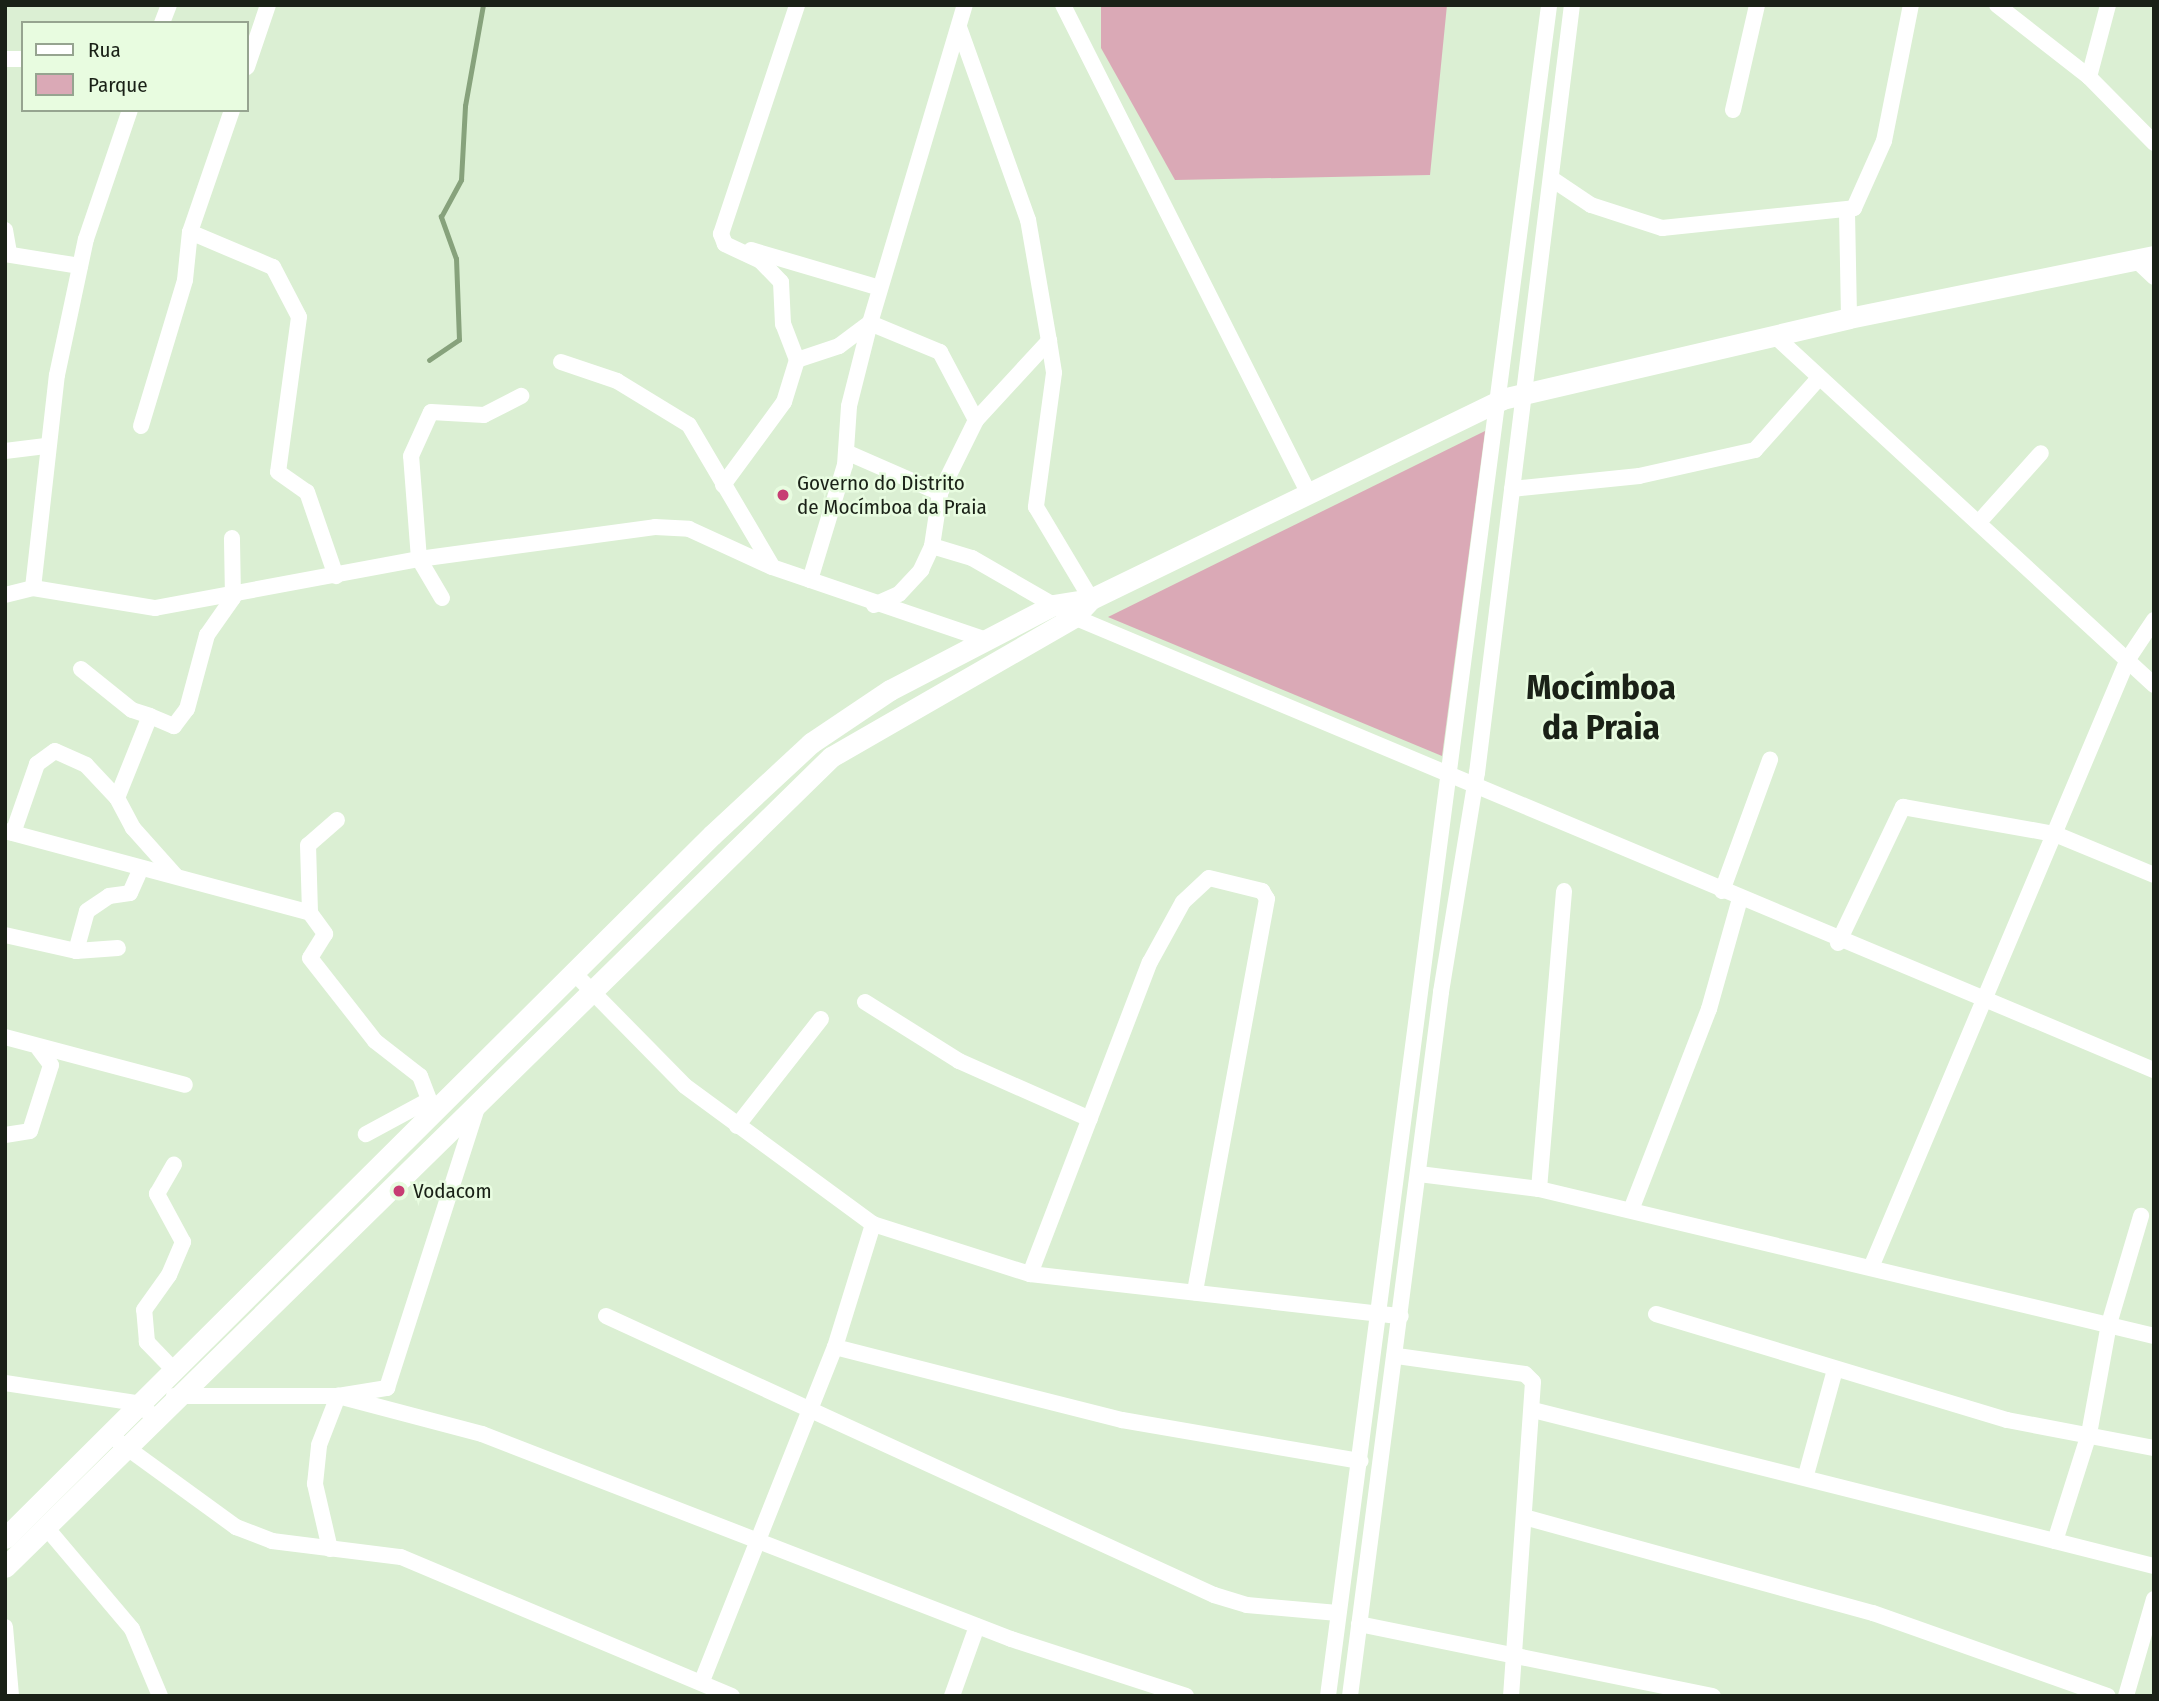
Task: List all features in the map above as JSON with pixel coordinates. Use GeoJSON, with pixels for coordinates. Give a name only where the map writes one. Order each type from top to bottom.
{"type":"FeatureCollection","features":[{"type":"Feature","properties":{"kind":"street"},"geometry":{"type":"LineString","coordinates":[[248,64],[268,5]]}},
{"type":"Feature","properties":{"kind":"street"},"geometry":{"type":"LineString","coordinates":[[723,485],[784,402],[797,359],[783,324],[781,282],[761,261],[725,244],[721,234],[797,5]]}},
{"type":"Feature","properties":{"kind":"street"},"geometry":{"type":"LineString","coordinates":[[810,580],[846,452],[849,406],[870,323],[965,5]]}},
{"type":"Feature","properties":{"kind":"street"},"geometry":{"type":"LineString","coordinates":[[1063,5],[1307,490]]}},
{"type":"Feature","properties":{"kind":"street"},"geometry":{"type":"LineString","coordinates":[[1328,1696],[1360,1461],[1412,1027],[1502,399],[1549,5]]}},
{"type":"Feature","properties":{"kind":"street"},"geometry":{"type":"LineString","coordinates":[[1350,1696],[1397,1356],[1437,1030],[1475,787],[1572,5]]}},
{"type":"Feature","properties":{"kind":"street"},"geometry":{"type":"LineString","coordinates":[[1733,110],[1757,5]]}},
{"type":"Feature","properties":{"kind":"street"},"geometry":{"type":"LineString","coordinates":[[1552,179],[1591,205],[1662,228],[1824,207],[1847,212],[1861,202],[1884,141],[1911,5]]}},
{"type":"Feature","properties":{"kind":"street"},"geometry":{"type":"LineString","coordinates":[[1997,5],[2089,77],[2154,143]]}},
{"type":"Feature","properties":{"kind":"street"},"geometry":{"type":"LineString","coordinates":[[2089,77],[2108,5]]}},
{"type":"Feature","properties":{"kind":"street"},"geometry":{"type":"LineString","coordinates":[[959,27],[1028,219],[1049,341],[1054,373],[1036,507],[1091,599]]}},
{"type":"Feature","properties":{"kind":"street"},"geometry":{"type":"LineString","coordinates":[[33,588],[46,446],[80,266],[129,112]]}},
{"type":"Feature","properties":{"kind":"street"},"geometry":{"type":"LineString","coordinates":[[141,426],[185,280],[190,232],[231,112]]}},
{"type":"Feature","properties":{"kind":"street"},"geometry":{"type":"LineString","coordinates":[[1526,198],[1549,200]]}},
{"type":"Feature","properties":{"kind":"street"},"geometry":{"type":"LineString","coordinates":[[1847,212],[1849,318]]}},
{"type":"Feature","properties":{"kind":"street"},"geometry":{"type":"LineString","coordinates":[[5,230],[7,253],[80,266]]}},
{"type":"Feature","properties":{"kind":"street"},"geometry":{"type":"LineString","coordinates":[[190,232],[273,267],[299,317],[278,472],[307,492],[336,576]]}},
{"type":"Feature","properties":{"kind":"street"},"geometry":{"type":"LineString","coordinates":[[725,244],[880,288]]}},
{"type":"Feature","properties":{"kind":"street"},"geometry":{"type":"LineString","coordinates":[[5,1567],[45,1527],[116,1440],[135,1403],[811,743],[983,639],[1053,605],[1091,599],[1307,490],[1502,399],[1849,318],[2145,258],[2154,277]]}},
{"type":"Feature","properties":{"kind":"street"},"geometry":{"type":"LineString","coordinates":[[797,359],[838,346],[870,323]]}},
{"type":"Feature","properties":{"kind":"street"},"geometry":{"type":"LineString","coordinates":[[870,323],[940,352],[976,419]]}},
{"type":"Feature","properties":{"kind":"street"},"geometry":{"type":"LineString","coordinates":[[1776,337],[1980,521],[2154,685]]}},
{"type":"Feature","properties":{"kind":"street"},"geometry":{"type":"LineString","coordinates":[[874,605],[899,594],[932,547],[940,493],[976,419],[1049,341]]}},
{"type":"Feature","properties":{"kind":"street"},"geometry":{"type":"LineString","coordinates":[[561,362],[617,381],[677,413],[772,567]]}},
{"type":"Feature","properties":{"kind":"street"},"geometry":{"type":"LineString","coordinates":[[1512,489],[1639,476],[1755,450],[1819,378]]}},
{"type":"Feature","properties":{"kind":"street"},"geometry":{"type":"LineString","coordinates":[[442,598],[419,559],[411,456],[431,412],[484,415],[521,396]]}},
{"type":"Feature","properties":{"kind":"street"},"geometry":{"type":"LineString","coordinates":[[5,452],[46,446]]}},
{"type":"Feature","properties":{"kind":"street"},"geometry":{"type":"LineString","coordinates":[[846,452],[940,493]]}},
{"type":"Feature","properties":{"kind":"street"},"geometry":{"type":"LineString","coordinates":[[1980,521],[2041,453]]}},
{"type":"Feature","properties":{"kind":"street"},"geometry":{"type":"LineString","coordinates":[[5,595],[33,588],[155,608],[233,598],[419,559],[655,527],[689,529],[772,567],[874,605],[983,639]]}},
{"type":"Feature","properties":{"kind":"street"},"geometry":{"type":"LineString","coordinates":[[81,669],[132,710],[174,726],[187,709],[206,635],[233,598],[232,538]]}},
{"type":"Feature","properties":{"kind":"street"},"geometry":{"type":"LineString","coordinates":[[932,547],[972,558],[1074,617],[1447,777],[1722,891],[1838,943],[2154,1070]]}},
{"type":"Feature","properties":{"kind":"street"},"geometry":{"type":"LineString","coordinates":[[5,1538],[116,1440],[154,1416],[831,757],[1074,617],[1091,599]]}},
{"type":"Feature","properties":{"kind":"street"},"geometry":{"type":"LineString","coordinates":[[1872,1265],[1981,1001],[2128,659],[2154,620]]}},
{"type":"Feature","properties":{"kind":"street"},"geometry":{"type":"LineString","coordinates":[[117,798],[150,716]]}},
{"type":"Feature","properties":{"kind":"street"},"geometry":{"type":"LineString","coordinates":[[175,875],[134,828],[117,798],[86,765],[55,751],[37,764],[9,832],[310,913]]}},
{"type":"Feature","properties":{"kind":"street"},"geometry":{"type":"LineString","coordinates":[[1722,891],[1770,760]]}},
{"type":"Feature","properties":{"kind":"street"},"geometry":{"type":"LineString","coordinates":[[1838,943],[1903,807],[2055,834],[2154,875]]}},
{"type":"Feature","properties":{"kind":"street"},"geometry":{"type":"LineString","coordinates":[[337,820],[308,845],[310,913],[325,934],[310,958],[332,993],[375,1041],[420,1076],[429,1100],[366,1133]]}},
{"type":"Feature","properties":{"kind":"street"},"geometry":{"type":"LineString","coordinates":[[76,951],[87,911],[109,896],[130,893],[141,868]]}},
{"type":"Feature","properties":{"kind":"street"},"geometry":{"type":"LineString","coordinates":[[1030,1274],[1150,962],[1183,902],[1209,878],[1262,891],[1266,909],[1195,1292]]}},
{"type":"Feature","properties":{"kind":"street"},"geometry":{"type":"LineString","coordinates":[[1539,1189],[1564,891]]}},
{"type":"Feature","properties":{"kind":"street"},"geometry":{"type":"LineString","coordinates":[[1631,1210],[1709,1009],[1740,899]]}},
{"type":"Feature","properties":{"kind":"street"},"geometry":{"type":"LineString","coordinates":[[5,935],[76,951],[118,948]]}},
{"type":"Feature","properties":{"kind":"street"},"geometry":{"type":"LineString","coordinates":[[574,973],[685,1086],[873,1224],[1030,1274],[1401,1316]]}},
{"type":"Feature","properties":{"kind":"street"},"geometry":{"type":"LineString","coordinates":[[864,1002],[958,1061],[1090,1119]]}},
{"type":"Feature","properties":{"kind":"street"},"geometry":{"type":"LineString","coordinates":[[737,1126],[821,1019]]}},
{"type":"Feature","properties":{"kind":"street"},"geometry":{"type":"LineString","coordinates":[[1412,1027],[1437,1030]]}},
{"type":"Feature","properties":{"kind":"street"},"geometry":{"type":"LineString","coordinates":[[5,1037],[38,1049],[157,1072],[185,1085]]}},
{"type":"Feature","properties":{"kind":"street"},"geometry":{"type":"LineString","coordinates":[[5,1135],[30,1131],[51,1065],[38,1049]]}},
{"type":"Feature","properties":{"kind":"street"},"geometry":{"type":"LineString","coordinates":[[173,1396],[338,1396],[387,1388],[480,1097]]}},
{"type":"Feature","properties":{"kind":"street"},"geometry":{"type":"LineString","coordinates":[[171,1367],[147,1342],[144,1310],[169,1275],[183,1242],[157,1194],[174,1164]]}},
{"type":"Feature","properties":{"kind":"street"},"geometry":{"type":"LineString","coordinates":[[1419,1174],[1539,1189],[1872,1265],[2154,1336]]}},
{"type":"Feature","properties":{"kind":"street"},"geometry":{"type":"LineString","coordinates":[[2055,1541],[2089,1434],[2109,1324],[2141,1216]]}},
{"type":"Feature","properties":{"kind":"street"},"geometry":{"type":"LineString","coordinates":[[702,1681],[835,1347],[873,1224]]}},
{"type":"Feature","properties":{"kind":"street"},"geometry":{"type":"LineString","coordinates":[[1656,1314],[2007,1420],[2154,1448]]}},
{"type":"Feature","properties":{"kind":"street"},"geometry":{"type":"LineString","coordinates":[[606,1316],[807,1413],[1214,1595],[1247,1605],[1338,1613]]}},
{"type":"Feature","properties":{"kind":"street"},"geometry":{"type":"LineString","coordinates":[[835,1347],[1122,1420],[1360,1461]]}},
{"type":"Feature","properties":{"kind":"street"},"geometry":{"type":"LineString","coordinates":[[1397,1356],[1525,1374],[1535,1388],[1511,1696]]}},
{"type":"Feature","properties":{"kind":"street"},"geometry":{"type":"LineString","coordinates":[[1806,1475],[1835,1370]]}},
{"type":"Feature","properties":{"kind":"street"},"geometry":{"type":"LineString","coordinates":[[5,1382],[135,1403],[154,1416]]}},
{"type":"Feature","properties":{"kind":"street"},"geometry":{"type":"LineString","coordinates":[[338,1396],[482,1434],[757,1538],[977,1626],[1186,1696]]}},
{"type":"Feature","properties":{"kind":"street"},"geometry":{"type":"LineString","coordinates":[[330,1549],[315,1484],[319,1445],[338,1396]]}},
{"type":"Feature","properties":{"kind":"street"},"geometry":{"type":"LineString","coordinates":[[1533,1410],[1806,1475],[2154,1566]]}},
{"type":"Feature","properties":{"kind":"street"},"geometry":{"type":"LineString","coordinates":[[116,1440],[236,1527],[272,1541],[401,1557],[733,1696]]}},
{"type":"Feature","properties":{"kind":"street"},"geometry":{"type":"LineString","coordinates":[[1524,1517],[1873,1613],[2108,1696]]}},
{"type":"Feature","properties":{"kind":"street"},"geometry":{"type":"LineString","coordinates":[[45,1527],[132,1629],[160,1696]]}},
{"type":"Feature","properties":{"kind":"street"},"geometry":{"type":"LineString","coordinates":[[2126,1696],[2154,1599]]}},
{"type":"Feature","properties":{"kind":"street"},"geometry":{"type":"LineString","coordinates":[[1359,1624],[1713,1696]]}},
{"type":"Feature","properties":{"kind":"street"},"geometry":{"type":"LineString","coordinates":[[952,1696],[977,1626]]}},
{"type":"Feature","properties":{"kind":"street"},"geometry":{"type":"LineString","coordinates":[[5,1627],[11,1696]]}},
{"type":"Feature","properties":{"kind":"green space"},"geometry":{"type":"Polygon","coordinates":[[[1101,5],[1447,5],[1430,175],[1175,180],[1101,48],[1101,5]]]}},
{"type":"Feature","properties":{"kind":"green space"},"geometry":{"type":"Polygon","coordinates":[[[1485,431],[1442,756],[1108,617],[1485,431]]]}},
{"type":"Feature","properties":{"kind":"waterway"},"geometry":{"type":"LineString","coordinates":[[429,360],[459,340],[456,259],[441,217],[461,180],[465,106],[483,5]]}},
{"type":"Feature","properties":{"kind":"place","name":"Governo do Distrito de Mocímboa da Praia"},"geometry":{"type":"Point","coordinates":[783,495]}},
{"type":"Feature","properties":{"kind":"place","name":"Vodacom"},"geometry":{"type":"Point","coordinates":[399,1191]}},
{"type":"Feature","properties":{"kind":"district","name":"Mocímboa da Praia"},"geometry":{"type":"Point","coordinates":[1601,707]}}]}
